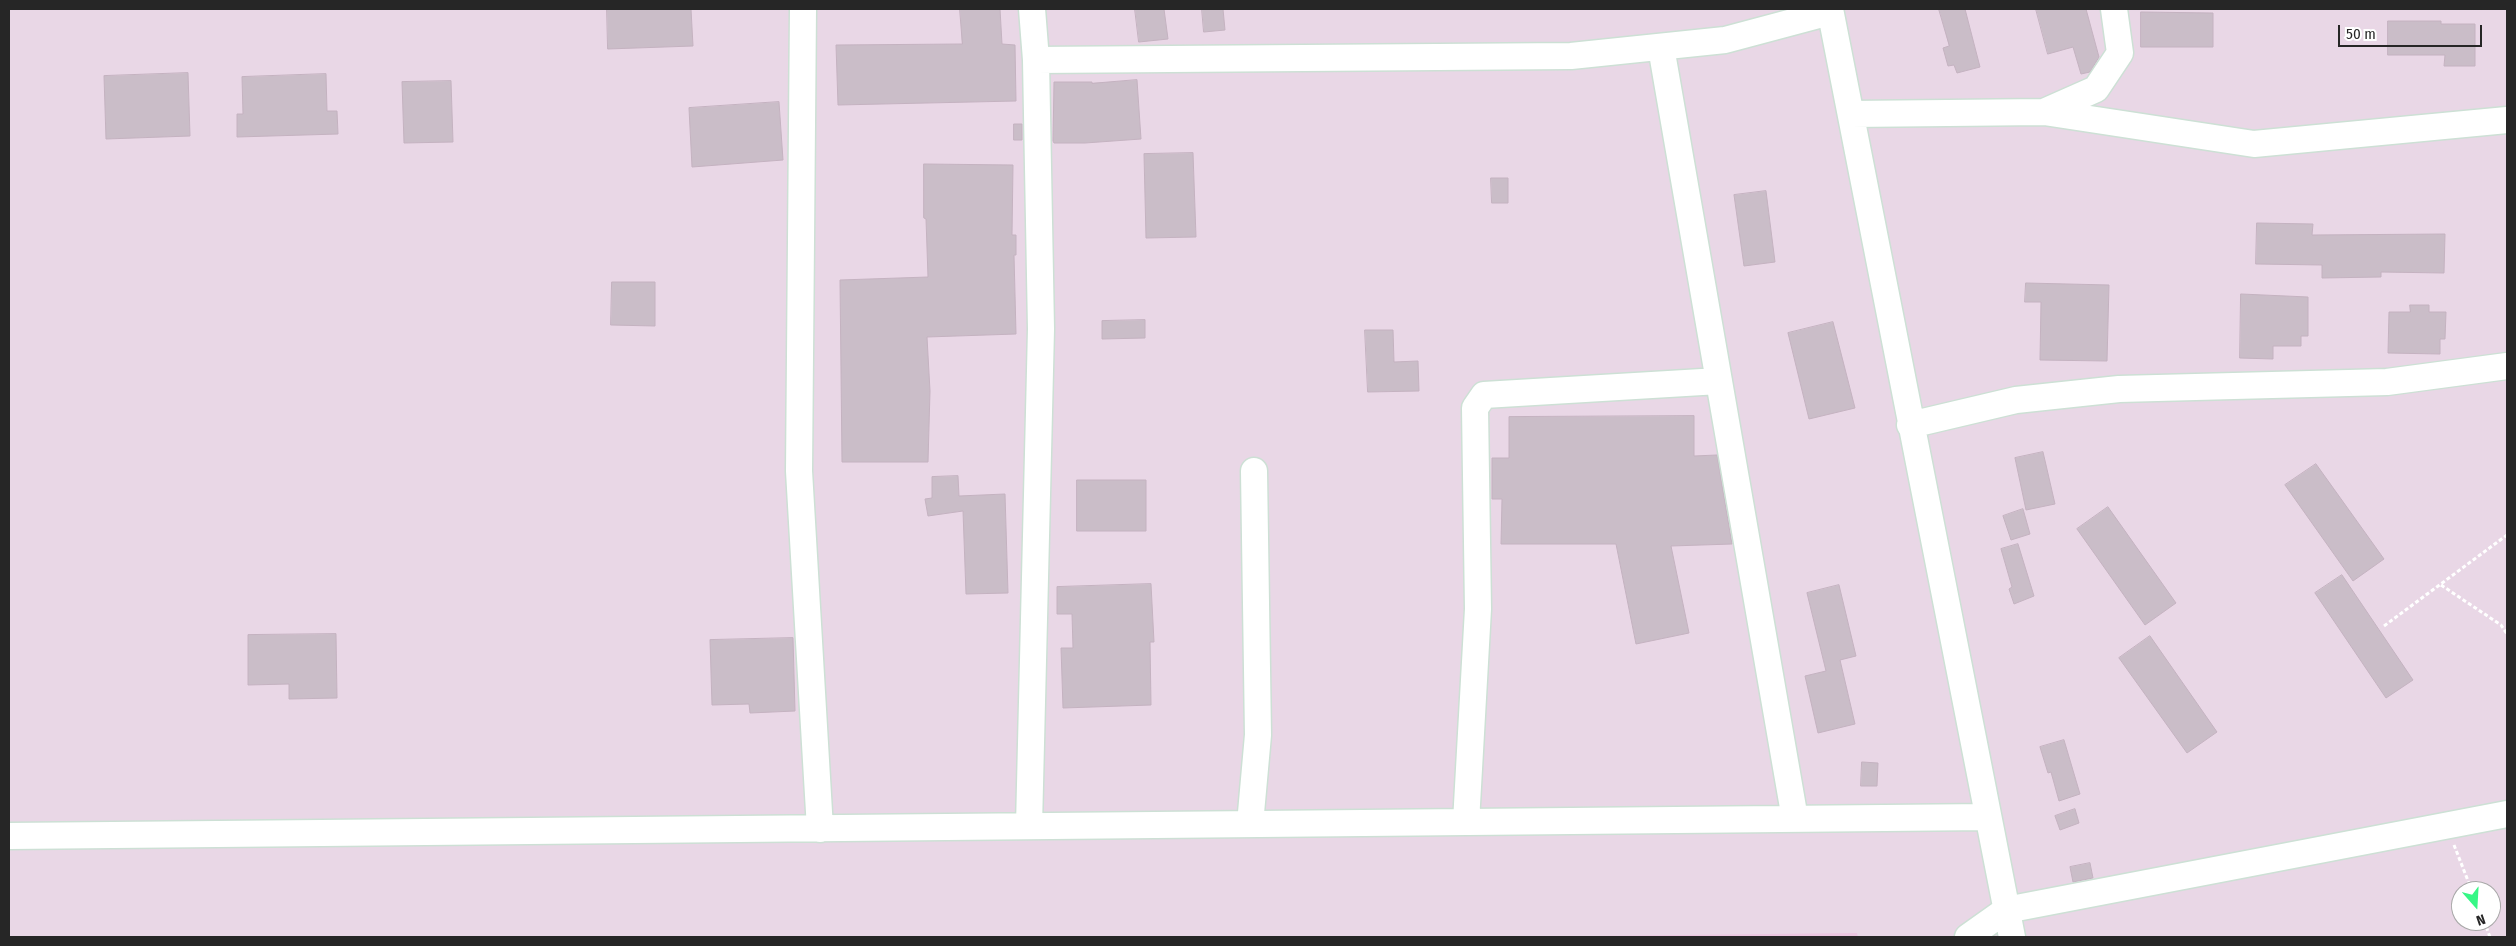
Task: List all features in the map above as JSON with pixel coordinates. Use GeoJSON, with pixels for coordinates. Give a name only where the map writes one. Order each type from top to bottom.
{"type":"FeatureCollection","features":[{"type":"Feature","properties":{"kind":"street"},"geometry":{"type":"LineString","coordinates":[[803,9],[799,471],[820,828]]}},
{"type":"Feature","properties":{"kind":"street"},"geometry":{"type":"LineString","coordinates":[[1029,826],[1041,329],[1036,60],[1032,9]]}},
{"type":"Feature","properties":{"kind":"street"},"geometry":{"type":"LineString","coordinates":[[2044,112],[2096,89],[2120,53],[2114,9]]}},
{"type":"Feature","properties":{"kind":"street"},"geometry":{"type":"LineString","coordinates":[[1036,60],[1571,56],[1725,40],[1830,10],[2012,937]]}},
{"type":"Feature","properties":{"kind":"street"},"geometry":{"type":"LineString","coordinates":[[1661,46],[1795,819]]}},
{"type":"Feature","properties":{"kind":"street"},"geometry":{"type":"LineString","coordinates":[[1851,114],[2044,112],[2254,144],[2507,120]]}},
{"type":"Feature","properties":{"kind":"street"},"geometry":{"type":"LineString","coordinates":[[1910,425],[2016,400],[2119,389],[2387,382],[2507,366]]}},
{"type":"Feature","properties":{"kind":"street"},"geometry":{"type":"LineString","coordinates":[[1466,822],[1478,608],[1475,408],[1484,395],[1719,381]]}},
{"type":"Feature","properties":{"kind":"street"},"geometry":{"type":"LineString","coordinates":[[1250,824],[1258,735],[1254,471]]}},
{"type":"Feature","properties":{"kind":"street"},"geometry":{"type":"LineString","coordinates":[[1968,937],[2006,910],[2403,832],[2447,827],[2507,814]]}},
{"type":"Feature","properties":{"kind":"street"},"geometry":{"type":"LineString","coordinates":[[9,836],[1988,817]]}},
{"type":"Feature","properties":{"kind":"path"},"geometry":{"type":"LineString","coordinates":[[2384,626],[2441,586],[2507,535]]}},
{"type":"Feature","properties":{"kind":"path"},"geometry":{"type":"LineString","coordinates":[[2441,586],[2502,625],[2507,634]]}},
{"type":"Feature","properties":{"kind":"path"},"geometry":{"type":"LineString","coordinates":[[2447,827],[2468,881]]}},
{"type":"Feature","properties":{"kind":"shaded area"},"geometry":{"type":"Polygon","coordinates":[[[1857,933],[1858,937],[1506,937],[1857,933]]]}},
{"type":"Feature","properties":{"kind":"building"},"geometry":{"type":"Polygon","coordinates":[[[607,9],[691,9],[693,46],[608,49],[607,9]]]}},
{"type":"Feature","properties":{"kind":"building"},"geometry":{"type":"Polygon","coordinates":[[[960,9],[1000,9],[1002,44],[1015,45],[1016,101],[838,105],[836,45],[962,44],[960,9]]]}},
{"type":"Feature","properties":{"kind":"building"},"geometry":{"type":"Polygon","coordinates":[[[1135,9],[1164,9],[1168,39],[1139,42],[1135,9]]]}},
{"type":"Feature","properties":{"kind":"building"},"geometry":{"type":"Polygon","coordinates":[[[1202,9],[1223,9],[1225,30],[1204,32],[1202,9]]]}},
{"type":"Feature","properties":{"kind":"building"},"geometry":{"type":"Polygon","coordinates":[[[1939,9],[1965,9],[1980,67],[1957,73],[1954,65],[1948,66],[1943,48],[1949,46],[1939,9]]]}},
{"type":"Feature","properties":{"kind":"building"},"geometry":{"type":"Polygon","coordinates":[[[2036,9],[2086,9],[2099,57],[2090,72],[2081,74],[2073,47],[2048,54],[2036,9]]]}},
{"type":"Feature","properties":{"kind":"building"},"geometry":{"type":"Polygon","coordinates":[[[2141,12],[2213,13],[2213,47],[2141,47],[2141,12]]]}},
{"type":"Feature","properties":{"kind":"building"},"geometry":{"type":"Polygon","coordinates":[[[2388,21],[2441,21],[2441,24],[2475,24],[2475,66],[2444,66],[2445,55],[2388,55],[2388,21]]]}},
{"type":"Feature","properties":{"kind":"building"},"geometry":{"type":"Polygon","coordinates":[[[188,73],[190,136],[106,139],[104,76],[188,73]]]}},
{"type":"Feature","properties":{"kind":"building"},"geometry":{"type":"Polygon","coordinates":[[[326,74],[327,111],[337,111],[338,134],[237,137],[237,114],[243,114],[242,77],[326,74]]]}},
{"type":"Feature","properties":{"kind":"building"},"geometry":{"type":"Polygon","coordinates":[[[1137,80],[1141,139],[1054,143],[1054,82],[1092,83],[1137,80]]]}},
{"type":"Feature","properties":{"kind":"building"},"geometry":{"type":"Polygon","coordinates":[[[451,81],[453,142],[404,143],[402,82],[451,81]]]}},
{"type":"Feature","properties":{"kind":"building"},"geometry":{"type":"Polygon","coordinates":[[[779,102],[783,160],[692,167],[689,108],[779,102]]]}},
{"type":"Feature","properties":{"kind":"building"},"geometry":{"type":"Polygon","coordinates":[[[1014,124],[1022,124],[1022,140],[1014,140],[1014,124]]]}},
{"type":"Feature","properties":{"kind":"building"},"geometry":{"type":"Polygon","coordinates":[[[1193,153],[1196,237],[1146,238],[1144,154],[1193,153]]]}},
{"type":"Feature","properties":{"kind":"building"},"geometry":{"type":"Polygon","coordinates":[[[924,164],[1013,165],[1012,235],[1016,235],[1016,255],[1014,255],[1016,334],[927,337],[930,391],[928,462],[842,462],[840,280],[928,277],[926,219],[924,218],[924,164]]]}},
{"type":"Feature","properties":{"kind":"building"},"geometry":{"type":"Polygon","coordinates":[[[1491,178],[1508,178],[1508,203],[1492,203],[1491,178]]]}},
{"type":"Feature","properties":{"kind":"building"},"geometry":{"type":"Polygon","coordinates":[[[1766,191],[1775,262],[1744,266],[1734,195],[1766,191]]]}},
{"type":"Feature","properties":{"kind":"building"},"geometry":{"type":"Polygon","coordinates":[[[2257,223],[2313,224],[2312,235],[2445,234],[2444,273],[2381,272],[2381,277],[2322,278],[2322,265],[2256,264],[2257,223]]]}},
{"type":"Feature","properties":{"kind":"building"},"geometry":{"type":"Polygon","coordinates":[[[612,282],[655,282],[655,326],[611,325],[612,282]]]}},
{"type":"Feature","properties":{"kind":"building"},"geometry":{"type":"Polygon","coordinates":[[[2026,283],[2109,285],[2107,361],[2040,360],[2041,302],[2025,302],[2026,283]]]}},
{"type":"Feature","properties":{"kind":"building"},"geometry":{"type":"Polygon","coordinates":[[[2241,294],[2308,297],[2308,336],[2301,336],[2301,346],[2273,346],[2273,359],[2240,358],[2241,294]]]}},
{"type":"Feature","properties":{"kind":"building"},"geometry":{"type":"Polygon","coordinates":[[[2410,305],[2429,305],[2429,312],[2446,312],[2445,339],[2440,339],[2440,354],[2388,353],[2389,312],[2410,312],[2410,305]]]}},
{"type":"Feature","properties":{"kind":"building"},"geometry":{"type":"Polygon","coordinates":[[[1145,320],[1145,338],[1102,339],[1102,321],[1145,320]]]}},
{"type":"Feature","properties":{"kind":"building"},"geometry":{"type":"Polygon","coordinates":[[[1833,322],[1855,408],[1809,419],[1788,333],[1833,322]]]}},
{"type":"Feature","properties":{"kind":"building"},"geometry":{"type":"Polygon","coordinates":[[[1365,330],[1393,330],[1394,362],[1418,361],[1419,391],[1368,392],[1365,330]]]}},
{"type":"Feature","properties":{"kind":"building"},"geometry":{"type":"Polygon","coordinates":[[[1694,416],[1694,456],[1717,455],[1732,544],[1671,546],[1689,633],[1636,644],[1616,544],[1501,544],[1502,499],[1492,499],[1492,458],[1509,458],[1509,417],[1694,416]]]}},
{"type":"Feature","properties":{"kind":"building"},"geometry":{"type":"Polygon","coordinates":[[[2043,452],[2055,504],[2026,510],[2015,458],[2043,452]]]}},
{"type":"Feature","properties":{"kind":"building"},"geometry":{"type":"Polygon","coordinates":[[[2316,464],[2384,559],[2353,581],[2285,485],[2316,464]]]}},
{"type":"Feature","properties":{"kind":"building"},"geometry":{"type":"Polygon","coordinates":[[[958,476],[959,496],[1005,494],[1008,593],[966,594],[963,511],[928,516],[925,499],[932,498],[932,477],[958,476]]]}},
{"type":"Feature","properties":{"kind":"building"},"geometry":{"type":"Polygon","coordinates":[[[1077,480],[1146,480],[1146,531],[1077,531],[1077,480]]]}},
{"type":"Feature","properties":{"kind":"building"},"geometry":{"type":"Polygon","coordinates":[[[2108,507],[2176,603],[2145,625],[2077,529],[2108,507]]]}},
{"type":"Feature","properties":{"kind":"building"},"geometry":{"type":"Polygon","coordinates":[[[2023,509],[2030,534],[2011,540],[2003,516],[2023,509]]]}},
{"type":"Feature","properties":{"kind":"building"},"geometry":{"type":"Polygon","coordinates":[[[2018,544],[2034,596],[2014,604],[2009,589],[2012,587],[2001,549],[2018,544]]]}},
{"type":"Feature","properties":{"kind":"building"},"geometry":{"type":"Polygon","coordinates":[[[2342,575],[2413,680],[2386,698],[2315,593],[2342,575]]]}},
{"type":"Feature","properties":{"kind":"building"},"geometry":{"type":"Polygon","coordinates":[[[1151,584],[1154,642],[1150,642],[1151,705],[1063,708],[1061,648],[1073,648],[1072,614],[1057,614],[1057,587],[1151,584]]]}},
{"type":"Feature","properties":{"kind":"building"},"geometry":{"type":"Polygon","coordinates":[[[1839,585],[1856,656],[1840,660],[1855,724],[1818,733],[1805,676],[1826,671],[1807,593],[1839,585]]]}},
{"type":"Feature","properties":{"kind":"building"},"geometry":{"type":"Polygon","coordinates":[[[336,634],[337,698],[289,699],[289,684],[248,685],[248,635],[336,634]]]}},
{"type":"Feature","properties":{"kind":"building"},"geometry":{"type":"Polygon","coordinates":[[[2150,636],[2217,732],[2187,753],[2119,658],[2150,636]]]}},
{"type":"Feature","properties":{"kind":"building"},"geometry":{"type":"Polygon","coordinates":[[[793,638],[795,711],[750,713],[749,704],[712,705],[710,640],[793,638]]]}},
{"type":"Feature","properties":{"kind":"building"},"geometry":{"type":"Polygon","coordinates":[[[2064,740],[2080,794],[2059,801],[2051,772],[2048,773],[2040,747],[2064,740]]]}},
{"type":"Feature","properties":{"kind":"building"},"geometry":{"type":"Polygon","coordinates":[[[1862,762],[1878,763],[1877,786],[1861,786],[1862,762]]]}},
{"type":"Feature","properties":{"kind":"building"},"geometry":{"type":"Polygon","coordinates":[[[2075,809],[2079,823],[2060,830],[2055,816],[2075,809]]]}},
{"type":"Feature","properties":{"kind":"building"},"geometry":{"type":"Polygon","coordinates":[[[2090,863],[2093,878],[2073,882],[2070,867],[2090,863]]]}}]}
